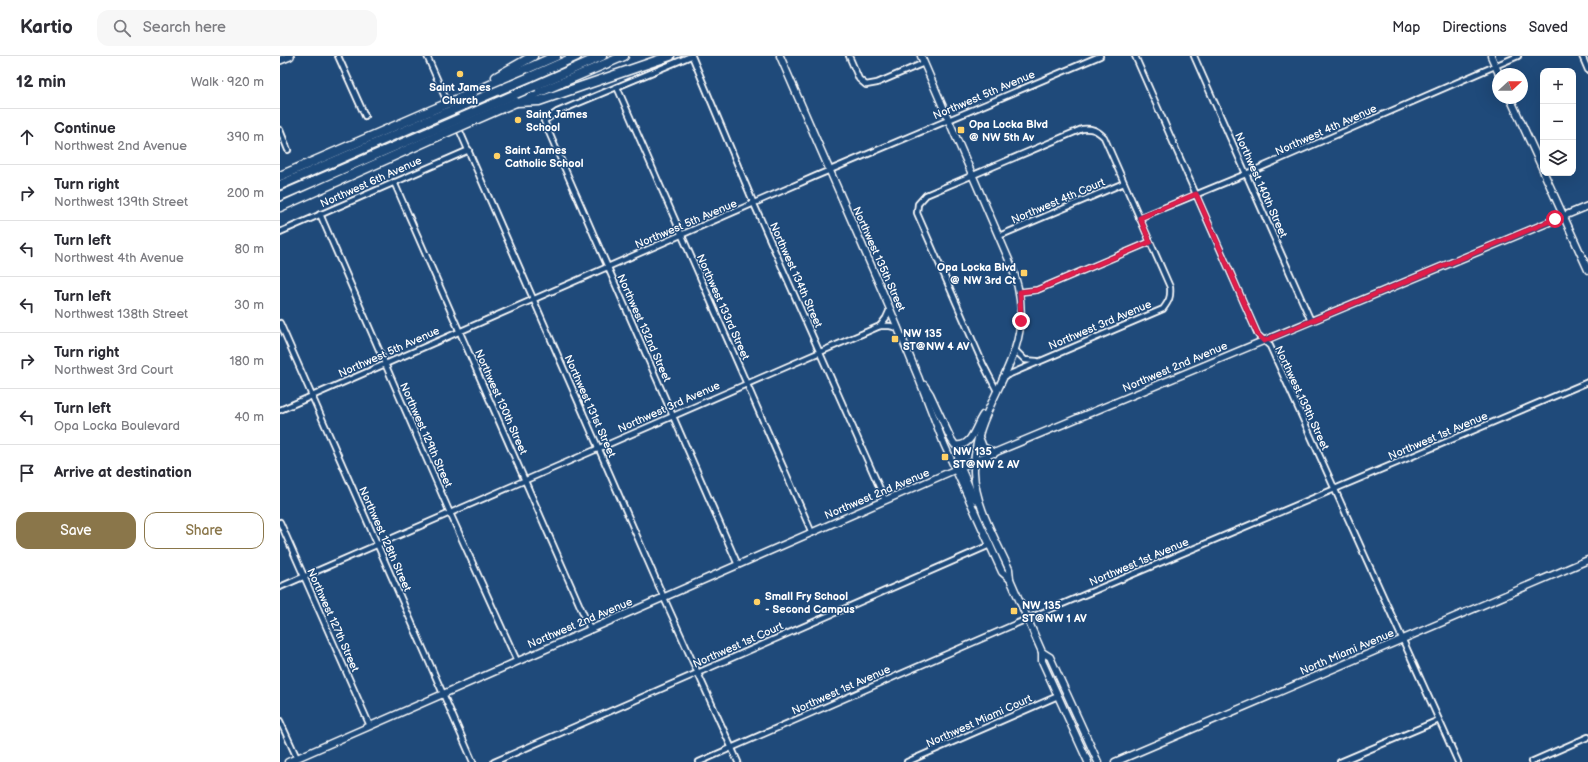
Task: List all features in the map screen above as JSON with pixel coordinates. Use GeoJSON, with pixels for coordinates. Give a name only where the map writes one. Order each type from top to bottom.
{"type":"FeatureCollection","features":[{"type":"Feature","properties":{"kind":"highway"},"geometry":{"type":"LineString","coordinates":[[280,176],[427,117],[472,93],[533,56]]}},
{"type":"Feature","properties":{"kind":"highway"},"geometry":{"type":"LineString","coordinates":[[280,185],[427,117],[528,73],[556,56]]}},
{"type":"Feature","properties":{"kind":"highway"},"geometry":{"type":"LineString","coordinates":[[472,93],[577,56]]}},
{"type":"Feature","properties":{"kind":"highway"},"geometry":{"type":"LineString","coordinates":[[537,93],[602,56]]}},
{"type":"Feature","properties":{"kind":"highway"},"geometry":{"type":"LineString","coordinates":[[280,206],[292,202],[434,133],[516,102],[624,56]]}},
{"type":"Feature","properties":{"kind":"highway"},"geometry":{"type":"LineString","coordinates":[[280,196],[537,93],[670,56]]}},
{"type":"Feature","properties":{"kind":"highway"},"geometry":{"type":"LineString","coordinates":[[280,212],[292,202]]}},
{"type":"Feature","properties":{"kind":"main road"},"geometry":{"type":"LineString","coordinates":[[280,60],[290,56]]}},
{"type":"Feature","properties":{"kind":"street"},"geometry":{"type":"LineString","coordinates":[[338,56],[365,116]]}},
{"type":"Feature","properties":{"kind":"street","name":"Northwest 131st Street"},"geometry":{"type":"LineString","coordinates":[[427,56],[664,598],[738,762]]}},
{"type":"Feature","properties":{"kind":"street"},"geometry":{"type":"LineString","coordinates":[[617,87],[691,56]]}},
{"type":"Feature","properties":{"kind":"street","name":"Northwest 134th Street"},"geometry":{"type":"LineString","coordinates":[[691,56],[754,204],[885,500]]}},
{"type":"Feature","properties":{"kind":"street","name":"Northwest 135th Street"},"geometry":{"type":"LineString","coordinates":[[780,56],[890,309],[990,545],[1002,572],[1010,579]]}},
{"type":"Feature","properties":{"kind":"street"},"geometry":{"type":"LineString","coordinates":[[849,56],[859,79],[866,85],[874,84],[924,63]]}},
{"type":"Feature","properties":{"kind":"street"},"geometry":{"type":"LineString","coordinates":[[919,379],[930,394],[955,445],[963,445],[968,442],[997,391],[1015,350],[1021,321],[1020,292],[1012,267],[921,56]]}},
{"type":"Feature","properties":{"kind":"street","name":"Northwest 5th Avenue"},"geometry":{"type":"LineString","coordinates":[[280,410],[948,119],[1100,56]]}},
{"type":"Feature","properties":{"kind":"street","name":"Northwest 139th Street"},"geometry":{"type":"LineString","coordinates":[[1135,56],[1258,335],[1270,346],[1458,762]]}},
{"type":"Feature","properties":{"kind":"street","name":"Northwest 140th Street"},"geometry":{"type":"LineString","coordinates":[[1194,56],[1311,321]]}},
{"type":"Feature","properties":{"kind":"street"},"geometry":{"type":"LineString","coordinates":[[1491,56],[1496,68]]}},
{"type":"Feature","properties":{"kind":"street","name":"Northwest 4th Avenue"},"geometry":{"type":"LineString","coordinates":[[1140,218],[1246,174],[1518,56]]}},
{"type":"Feature","properties":{"kind":"street"},"geometry":{"type":"LineString","coordinates":[[1582,56],[1588,70]]}},
{"type":"Feature","properties":{"kind":"street","name":"Northwest 132nd Street"},"geometry":{"type":"LineString","coordinates":[[617,87],[557,112],[544,121],[738,565]]}},
{"type":"Feature","properties":{"kind":"street","name":"Northwest 133rd Street"},"geometry":{"type":"LineString","coordinates":[[617,87],[812,533]]}},
{"type":"Feature","properties":{"kind":"street"},"geometry":{"type":"LineString","coordinates":[[1513,104],[1540,163]]}},
{"type":"Feature","properties":{"kind":"street"},"geometry":{"type":"LineString","coordinates":[[997,391],[983,364],[917,213],[918,204],[926,196],[1082,129],[1093,129],[1098,131],[1104,137],[1150,242],[1037,290],[1020,292]]}},
{"type":"Feature","properties":{"kind":"street"},"geometry":{"type":"LineString","coordinates":[[280,130],[288,150]]}},
{"type":"Feature","properties":{"kind":"street","name":"Northwest 6th Avenue"},"geometry":{"type":"LineString","coordinates":[[280,232],[468,150]]}},
{"type":"Feature","properties":{"kind":"street"},"geometry":{"type":"LineString","coordinates":[[1545,176],[1588,270]]}},
{"type":"Feature","properties":{"kind":"street","name":"Northwest 130th Street"},"geometry":{"type":"LineString","coordinates":[[394,182],[526,480],[590,629]]}},
{"type":"Feature","properties":{"kind":"street","name":"Northwest 4th Court"},"geometry":{"type":"LineString","coordinates":[[999,236],[1124,183]]}},
{"type":"Feature","properties":{"kind":"street","name":"Northwest 2nd Avenue"},"geometry":{"type":"LineString","coordinates":[[288,762],[885,500],[1588,206]]}},
{"type":"Feature","properties":{"kind":"street","name":"Northwest 129th Street"},"geometry":{"type":"LineString","coordinates":[[320,214],[450,513],[517,661]]}},
{"type":"Feature","properties":{"kind":"street","name":"Northwest 3rd Avenue"},"geometry":{"type":"LineString","coordinates":[[1003,377],[1030,366],[1037,361],[1163,309],[1169,302],[1171,296],[1170,287],[1150,242]]}},
{"type":"Feature","properties":{"kind":"street"},"geometry":{"type":"LineString","coordinates":[[880,326],[890,309]]}},
{"type":"Feature","properties":{"kind":"street","name":"Northwest 128th Street"},"geometry":{"type":"LineString","coordinates":[[280,323],[473,762]]}},
{"type":"Feature","properties":{"kind":"street","name":"Northwest 3rd Avenue"},"geometry":{"type":"LineString","coordinates":[[378,545],[880,326],[898,328]]}},
{"type":"Feature","properties":{"kind":"street"},"geometry":{"type":"LineString","coordinates":[[1015,350],[1025,360],[1037,361]]}},
{"type":"Feature","properties":{"kind":"street","name":"Northwest 1st Avenue"},"geometry":{"type":"LineString","coordinates":[[699,762],[1027,619],[1588,382]]}},
{"type":"Feature","properties":{"kind":"street","name":"Northwest 135th Street"},"geometry":{"type":"LineString","coordinates":[[987,410],[978,435],[974,462],[974,481],[981,507],[1009,569],[1010,579],[1042,652],[1042,661],[1088,762]]}},
{"type":"Feature","properties":{"kind":"street"},"geometry":{"type":"LineString","coordinates":[[978,435],[983,447],[995,453]]}},
{"type":"Feature","properties":{"kind":"street"},"geometry":{"type":"LineString","coordinates":[[958,469],[974,498],[981,507]]}},
{"type":"Feature","properties":{"kind":"street","name":"Northwest 127th Street"},"geometry":{"type":"LineString","coordinates":[[280,522],[370,726]]}},
{"type":"Feature","properties":{"kind":"street"},"geometry":{"type":"LineString","coordinates":[[280,587],[378,545]]}},
{"type":"Feature","properties":{"kind":"street","name":"Northwest 1st Court"},"geometry":{"type":"LineString","coordinates":[[494,762],[990,545]]}},
{"type":"Feature","properties":{"kind":"street","name":"North Miami Avenue"},"geometry":{"type":"LineString","coordinates":[[1115,762],[1588,560]]}},
{"type":"Feature","properties":{"kind":"street","name":"Northwest 135th Street"},"geometry":{"type":"LineString","coordinates":[[1042,652],[1050,657],[1098,762]]}},
{"type":"Feature","properties":{"kind":"street"},"geometry":{"type":"LineString","coordinates":[[1058,696],[1063,696],[1073,717],[1080,723]]}},
{"type":"Feature","properties":{"kind":"street","name":"Northwest Miami Court"},"geometry":{"type":"LineString","coordinates":[[907,762],[1058,696]]}},
{"type":"Feature","properties":{"kind":"street"},"geometry":{"type":"LineString","coordinates":[[1340,762],[1439,720]]}},
{"type":"Feature","properties":{"kind":"street"},"geometry":{"type":"LineString","coordinates":[[280,721],[297,758]]}},
{"type":"Feature","properties":{"kind":"street"},"geometry":{"type":"LineString","coordinates":[[1531,762],[1588,737]]}},
{"type":"Feature","properties":{"kind":"place","name":"Saint James Church"},"geometry":{"type":"Point","coordinates":[460,74]}},
{"type":"Feature","properties":{"kind":"place","name":"Saint James School"},"geometry":{"type":"Point","coordinates":[518,120]}},
{"type":"Feature","properties":{"kind":"place","name":"Opa Locka Blvd @ NW 5th Av"},"geometry":{"type":"Point","coordinates":[961,130]}},
{"type":"Feature","properties":{"kind":"place","name":"Saint James Catholic School"},"geometry":{"type":"Point","coordinates":[497,156]}},
{"type":"Feature","properties":{"kind":"place","name":"Opa Locka Blvd @ NW 3rd Ct"},"geometry":{"type":"Point","coordinates":[1024,273]}},
{"type":"Feature","properties":{"kind":"place","name":"NW 135 ST@NW 4 AV"},"geometry":{"type":"Point","coordinates":[895,339]}},
{"type":"Feature","properties":{"kind":"place","name":"NW 135 ST@NW 2 AV"},"geometry":{"type":"Point","coordinates":[945,457]}},
{"type":"Feature","properties":{"kind":"place","name":"Small Fry School - Second Campus"},"geometry":{"type":"Point","coordinates":[757,602]}},
{"type":"Feature","properties":{"kind":"place","name":"NW 135 ST@NW 1 AV"},"geometry":{"type":"Point","coordinates":[1014,611]}},
{"type":"Feature","properties":{"kind":"route"},"geometry":{"type":"LineString","coordinates":[[1021,321],[1020,292],[1037,290],[1150,242],[1140,218],[1196,194],[1258,335],[1264,341],[1555,219]]}}]}
